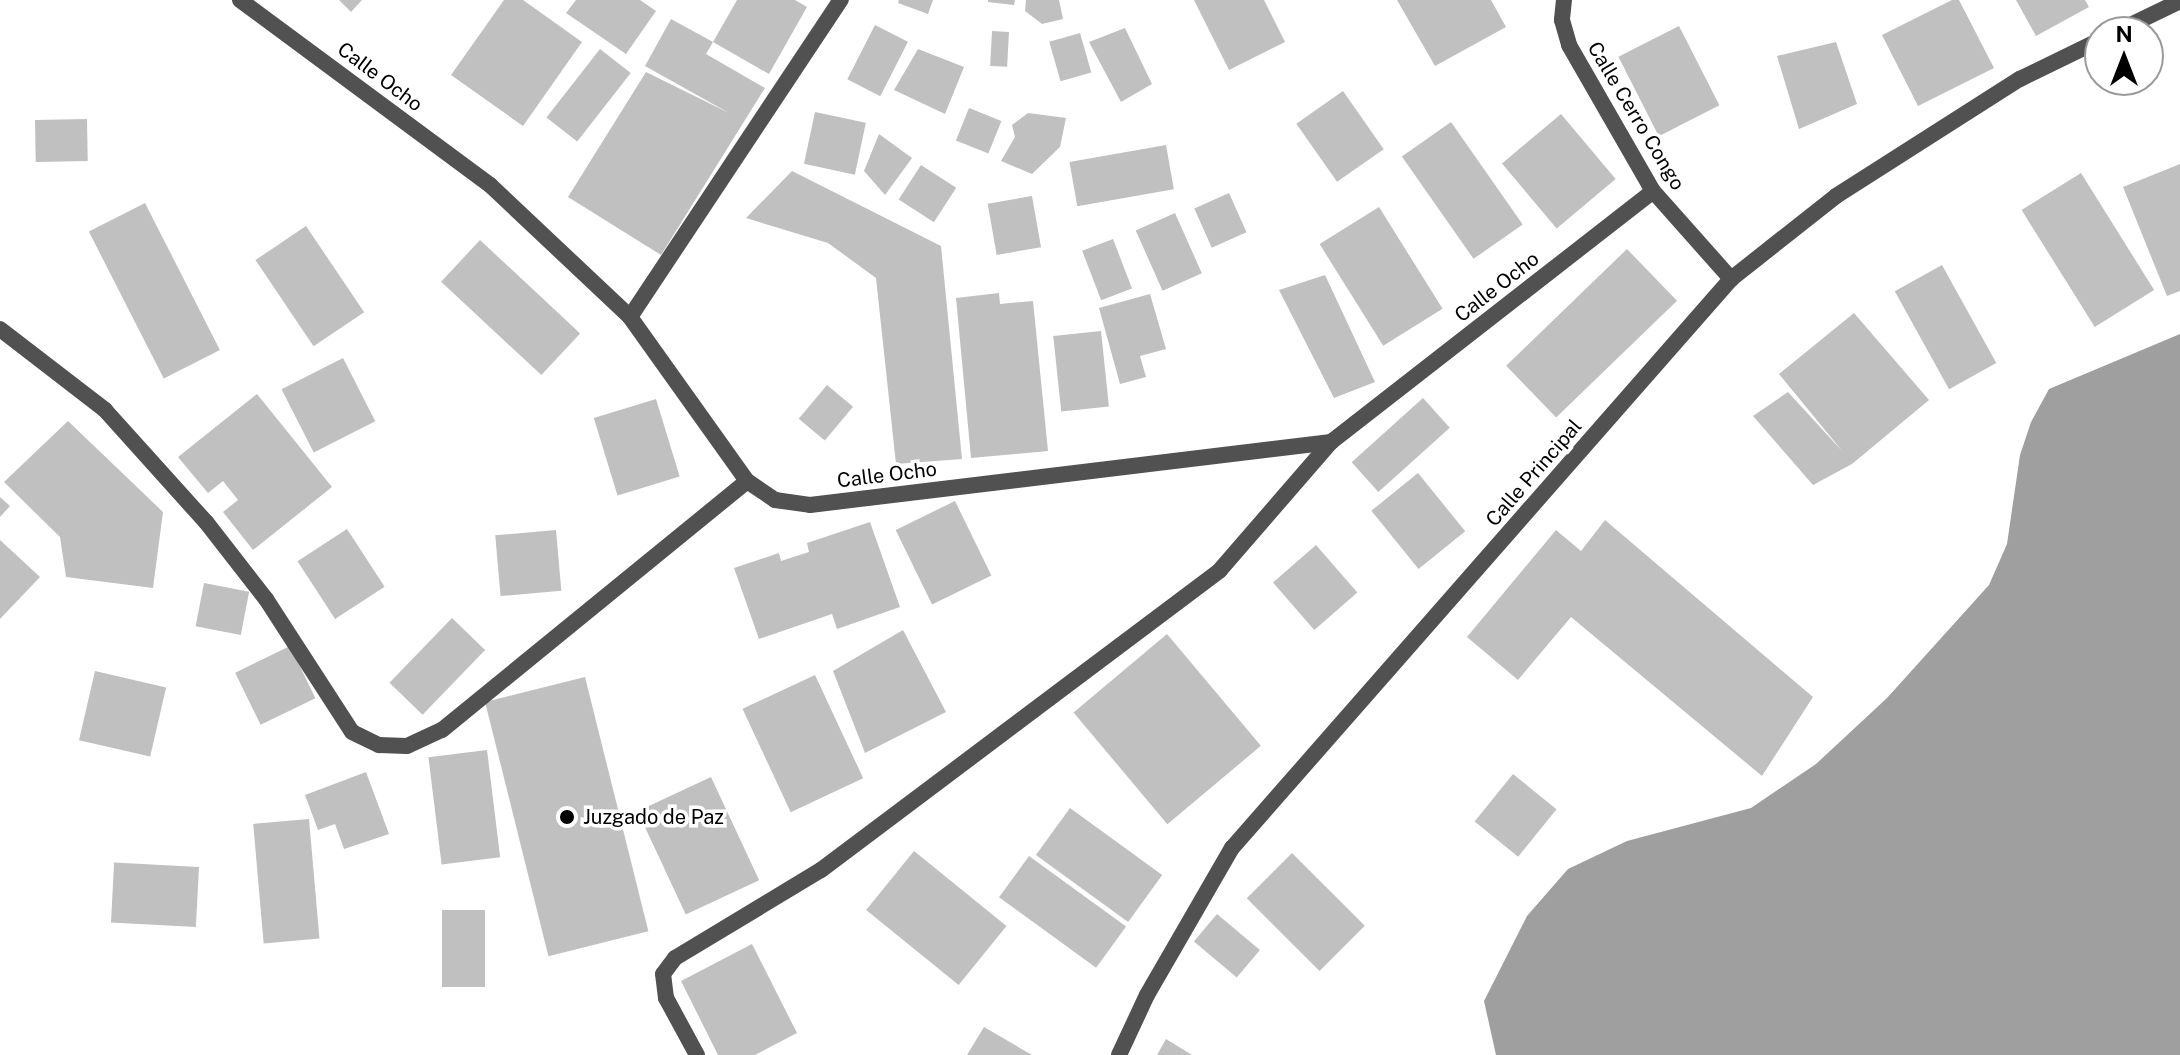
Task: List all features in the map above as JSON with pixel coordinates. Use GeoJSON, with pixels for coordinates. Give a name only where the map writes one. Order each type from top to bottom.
{"type":"FeatureCollection","features":[{"type":"Feature","properties":{"kind":"street","name":"Calle Ocho"},"geometry":{"type":"LineString","coordinates":[[240,0],[490,185],[630,317],[747,481],[775,500],[810,505],[1331,442],[1653,191]]}},
{"type":"Feature","properties":{"kind":"street"},"geometry":{"type":"LineString","coordinates":[[630,317],[841,0]]}},
{"type":"Feature","properties":{"kind":"street","name":"Calle Cerro Congo"},"geometry":{"type":"LineString","coordinates":[[1564,0],[1562,20],[1569,45],[1653,191],[1731,279]]}},
{"type":"Feature","properties":{"kind":"street"},"geometry":{"type":"LineString","coordinates":[[2149,16],[2180,1]]}},
{"type":"Feature","properties":{"kind":"street","name":"Calle Principal"},"geometry":{"type":"LineString","coordinates":[[1119,1055],[1147,995],[1232,848],[1731,279],[1836,196],[2020,79],[2084,48]]}},
{"type":"Feature","properties":{"kind":"street"},"geometry":{"type":"LineString","coordinates":[[0,329],[115,422],[206,522],[266,599],[352,732],[379,745],[407,746],[442,730],[747,481]]}},
{"type":"Feature","properties":{"kind":"street"},"geometry":{"type":"LineString","coordinates":[[697,1055],[666,998],[663,974],[675,958],[821,870],[1220,570],[1331,442]]}},
{"type":"Feature","properties":{"kind":"shaded area"},"geometry":{"type":"Polygon","coordinates":[[[2180,334],[2180,1055],[1496,1055],[1484,1001],[1527,916],[1568,869],[1627,841],[1751,808],[1816,764],[1887,698],[1989,585],[2007,544],[2020,455],[2031,422],[2049,389],[2180,334]]]}},
{"type":"Feature","properties":{"kind":"building"},"geometry":{"type":"Polygon","coordinates":[[[339,0],[362,0],[351,12],[339,0]]]}},
{"type":"Feature","properties":{"kind":"building"},"geometry":{"type":"Polygon","coordinates":[[[504,0],[523,0],[582,42],[523,126],[451,75],[504,0]]]}},
{"type":"Feature","properties":{"kind":"building"},"geometry":{"type":"Polygon","coordinates":[[[576,0],[640,0],[656,11],[626,54],[566,13],[576,0]]]}},
{"type":"Feature","properties":{"kind":"building"},"geometry":{"type":"Polygon","coordinates":[[[737,0],[795,0],[807,7],[769,74],[713,42],[737,0]]]}},
{"type":"Feature","properties":{"kind":"building"},"geometry":{"type":"Polygon","coordinates":[[[899,0],[933,0],[928,14],[898,3],[899,0]]]}},
{"type":"Feature","properties":{"kind":"building"},"geometry":{"type":"Polygon","coordinates":[[[988,0],[1015,0],[1014,5],[988,0]]]}},
{"type":"Feature","properties":{"kind":"building"},"geometry":{"type":"Polygon","coordinates":[[[1026,0],[1059,0],[1063,19],[1042,24],[1025,11],[1026,0]]]}},
{"type":"Feature","properties":{"kind":"building"},"geometry":{"type":"Polygon","coordinates":[[[1194,0],[1264,0],[1285,42],[1229,70],[1194,0]]]}},
{"type":"Feature","properties":{"kind":"building"},"geometry":{"type":"Polygon","coordinates":[[[1397,0],[1491,0],[1506,27],[1435,66],[1397,0]]]}},
{"type":"Feature","properties":{"kind":"building"},"geometry":{"type":"Polygon","coordinates":[[[1952,0],[1959,0],[1994,68],[1918,106],[1882,35],[1952,0]]]}},
{"type":"Feature","properties":{"kind":"building"},"geometry":{"type":"Polygon","coordinates":[[[2016,0],[2085,0],[2089,7],[2036,36],[2016,0]]]}},
{"type":"Feature","properties":{"kind":"building"},"geometry":{"type":"Polygon","coordinates":[[[671,19],[713,42],[706,54],[765,88],[661,255],[568,197],[646,72],[729,113],[645,66],[671,19]]]}},
{"type":"Feature","properties":{"kind":"building"},"geometry":{"type":"Polygon","coordinates":[[[875,25],[908,42],[880,96],[847,79],[875,25]]]}},
{"type":"Feature","properties":{"kind":"building"},"geometry":{"type":"Polygon","coordinates":[[[1679,26],[1719,105],[1659,136],[1618,57],[1679,26]]]}},
{"type":"Feature","properties":{"kind":"building"},"geometry":{"type":"Polygon","coordinates":[[[1125,28],[1152,84],[1121,102],[1089,42],[1125,28]]]}},
{"type":"Feature","properties":{"kind":"building"},"geometry":{"type":"Polygon","coordinates":[[[992,31],[1009,32],[1007,67],[990,66],[992,31]]]}},
{"type":"Feature","properties":{"kind":"building"},"geometry":{"type":"Polygon","coordinates":[[[1080,33],[1091,72],[1061,81],[1049,42],[1080,33]]]}},
{"type":"Feature","properties":{"kind":"building"},"geometry":{"type":"Polygon","coordinates":[[[1836,42],[1857,104],[1799,129],[1777,56],[1836,42]]]}},
{"type":"Feature","properties":{"kind":"building"},"geometry":{"type":"Polygon","coordinates":[[[600,49],[631,73],[577,142],[546,118],[600,49]]]}},
{"type":"Feature","properties":{"kind":"building"},"geometry":{"type":"Polygon","coordinates":[[[918,49],[964,67],[945,114],[894,90],[918,49]]]}},
{"type":"Feature","properties":{"kind":"building"},"geometry":{"type":"Polygon","coordinates":[[[1343,91],[1384,149],[1337,182],[1296,124],[1343,91]]]}},
{"type":"Feature","properties":{"kind":"building"},"geometry":{"type":"Polygon","coordinates":[[[969,108],[1001,121],[988,154],[956,140],[969,108]]]}},
{"type":"Feature","properties":{"kind":"building"},"geometry":{"type":"Polygon","coordinates":[[[815,112],[866,123],[855,175],[804,164],[815,112]]]}},
{"type":"Feature","properties":{"kind":"building"},"geometry":{"type":"Polygon","coordinates":[[[1028,113],[1066,118],[1060,147],[1032,174],[1001,161],[1015,137],[1012,125],[1028,113]]]}},
{"type":"Feature","properties":{"kind":"building"},"geometry":{"type":"Polygon","coordinates":[[[1561,114],[1616,179],[1557,229],[1502,163],[1561,114]]]}},
{"type":"Feature","properties":{"kind":"building"},"geometry":{"type":"Polygon","coordinates":[[[87,119],[88,161],[36,162],[35,120],[87,119]]]}},
{"type":"Feature","properties":{"kind":"building"},"geometry":{"type":"Polygon","coordinates":[[[1451,122],[1523,224],[1474,259],[1402,156],[1451,122]]]}},
{"type":"Feature","properties":{"kind":"building"},"geometry":{"type":"Polygon","coordinates":[[[879,134],[912,158],[885,195],[864,171],[879,134]]]}},
{"type":"Feature","properties":{"kind":"building"},"geometry":{"type":"Polygon","coordinates":[[[1166,145],[1174,189],[1077,206],[1069,162],[1166,145]]]}},
{"type":"Feature","properties":{"kind":"building"},"geometry":{"type":"Polygon","coordinates":[[[2180,164],[2180,291],[2167,296],[2123,187],[2180,164]]]}},
{"type":"Feature","properties":{"kind":"building"},"geometry":{"type":"Polygon","coordinates":[[[921,165],[956,188],[934,222],[899,199],[921,165]]]}},
{"type":"Feature","properties":{"kind":"building"},"geometry":{"type":"Polygon","coordinates":[[[792,171],[941,246],[962,459],[896,464],[876,278],[828,243],[746,218],[792,171]]]}},
{"type":"Feature","properties":{"kind":"building"},"geometry":{"type":"Polygon","coordinates":[[[2081,173],[2154,290],[2095,327],[2022,210],[2081,173]]]}},
{"type":"Feature","properties":{"kind":"building"},"geometry":{"type":"Polygon","coordinates":[[[1229,193],[1246,232],[1212,248],[1194,208],[1229,193]]]}},
{"type":"Feature","properties":{"kind":"building"},"geometry":{"type":"Polygon","coordinates":[[[1032,196],[1041,247],[997,255],[988,204],[1032,196]]]}},
{"type":"Feature","properties":{"kind":"building"},"geometry":{"type":"Polygon","coordinates":[[[145,203],[220,350],[164,379],[89,232],[145,203]]]}},
{"type":"Feature","properties":{"kind":"building"},"geometry":{"type":"Polygon","coordinates":[[[1379,207],[1443,309],[1383,346],[1320,244],[1379,207]]]}},
{"type":"Feature","properties":{"kind":"building"},"geometry":{"type":"Polygon","coordinates":[[[1175,213],[1202,273],[1163,291],[1136,230],[1175,213]]]}},
{"type":"Feature","properties":{"kind":"building"},"geometry":{"type":"Polygon","coordinates":[[[306,226],[364,312],[314,346],[255,260],[306,226]]]}},
{"type":"Feature","properties":{"kind":"building"},"geometry":{"type":"Polygon","coordinates":[[[1113,239],[1132,288],[1101,300],[1082,251],[1113,239]]]}},
{"type":"Feature","properties":{"kind":"building"},"geometry":{"type":"Polygon","coordinates":[[[480,240],[580,333],[541,375],[441,282],[480,240]]]}},
{"type":"Feature","properties":{"kind":"building"},"geometry":{"type":"Polygon","coordinates":[[[1627,249],[1677,301],[1556,417],[1506,366],[1627,249]]]}},
{"type":"Feature","properties":{"kind":"building"},"geometry":{"type":"Polygon","coordinates":[[[1942,265],[1996,363],[1949,389],[1895,291],[1942,265]]]}},
{"type":"Feature","properties":{"kind":"building"},"geometry":{"type":"Polygon","coordinates":[[[1325,275],[1375,382],[1334,398],[1279,290],[1325,275]]]}},
{"type":"Feature","properties":{"kind":"building"},"geometry":{"type":"Polygon","coordinates":[[[999,293],[1000,304],[1033,301],[1048,451],[971,458],[956,298],[999,293]]]}},
{"type":"Feature","properties":{"kind":"building"},"geometry":{"type":"Polygon","coordinates":[[[1150,294],[1166,349],[1140,356],[1146,377],[1120,384],[1099,308],[1150,294]]]}},
{"type":"Feature","properties":{"kind":"building"},"geometry":{"type":"Polygon","coordinates":[[[1854,313],[1929,400],[1852,464],[1813,485],[1753,416],[1788,392],[1843,452],[1779,374],[1854,313]]]}},
{"type":"Feature","properties":{"kind":"building"},"geometry":{"type":"Polygon","coordinates":[[[1101,331],[1109,407],[1061,412],[1053,336],[1101,331]]]}},
{"type":"Feature","properties":{"kind":"building"},"geometry":{"type":"Polygon","coordinates":[[[343,358],[375,421],[314,453],[282,389],[343,358]]]}},
{"type":"Feature","properties":{"kind":"building"},"geometry":{"type":"Polygon","coordinates":[[[827,385],[853,407],[825,441],[799,419],[827,385]]]}},
{"type":"Feature","properties":{"kind":"building"},"geometry":{"type":"Polygon","coordinates":[[[257,394],[332,487],[253,550],[223,512],[238,500],[223,481],[208,493],[178,457],[257,394]]]}},
{"type":"Feature","properties":{"kind":"building"},"geometry":{"type":"Polygon","coordinates":[[[1423,398],[1450,428],[1378,492],[1352,462],[1423,398]]]}},
{"type":"Feature","properties":{"kind":"building"},"geometry":{"type":"Polygon","coordinates":[[[656,399],[680,476],[618,495],[594,418],[656,399]]]}},
{"type":"Feature","properties":{"kind":"building"},"geometry":{"type":"Polygon","coordinates":[[[68,421],[163,512],[153,588],[66,577],[60,537],[4,482],[68,421]]]}},
{"type":"Feature","properties":{"kind":"building"},"geometry":{"type":"Polygon","coordinates":[[[1418,473],[1465,531],[1419,569],[1371,511],[1418,473]]]}},
{"type":"Feature","properties":{"kind":"building"},"geometry":{"type":"Polygon","coordinates":[[[0,497],[10,506],[0,517],[0,497]]]}},
{"type":"Feature","properties":{"kind":"building"},"geometry":{"type":"Polygon","coordinates":[[[955,501],[991,576],[932,605],[896,530],[955,501]]]}},
{"type":"Feature","properties":{"kind":"building"},"geometry":{"type":"Polygon","coordinates":[[[1605,520],[1813,697],[1762,776],[1571,617],[1518,680],[1467,637],[1556,530],[1581,551],[1605,520]]]}},
{"type":"Feature","properties":{"kind":"building"},"geometry":{"type":"Polygon","coordinates":[[[870,522],[900,607],[837,629],[832,614],[759,639],[734,568],[779,553],[781,561],[809,552],[807,543],[870,522]]]}},
{"type":"Feature","properties":{"kind":"building"},"geometry":{"type":"Polygon","coordinates":[[[347,529],[385,587],[335,619],[298,561],[347,529]]]}},
{"type":"Feature","properties":{"kind":"building"},"geometry":{"type":"Polygon","coordinates":[[[556,530],[561,591],[501,596],[495,535],[556,530]]]}},
{"type":"Feature","properties":{"kind":"building"},"geometry":{"type":"Polygon","coordinates":[[[0,540],[40,577],[0,619],[0,540]]]}},
{"type":"Feature","properties":{"kind":"building"},"geometry":{"type":"Polygon","coordinates":[[[1316,545],[1357,593],[1314,630],[1273,582],[1316,545]]]}},
{"type":"Feature","properties":{"kind":"building"},"geometry":{"type":"Polygon","coordinates":[[[204,583],[249,592],[241,635],[196,626],[204,583]]]}},
{"type":"Feature","properties":{"kind":"building"},"geometry":{"type":"Polygon","coordinates":[[[452,618],[485,650],[423,715],[389,683],[452,618]]]}},
{"type":"Feature","properties":{"kind":"building"},"geometry":{"type":"Polygon","coordinates":[[[903,630],[946,712],[865,753],[833,671],[903,630]]]}},
{"type":"Feature","properties":{"kind":"building"},"geometry":{"type":"Polygon","coordinates":[[[1167,634],[1261,746],[1167,824],[1074,712],[1167,634]]]}},
{"type":"Feature","properties":{"kind":"building"},"geometry":{"type":"Polygon","coordinates":[[[290,646],[315,698],[261,725],[235,673],[290,646]]]}},
{"type":"Feature","properties":{"kind":"building"},"geometry":{"type":"Polygon","coordinates":[[[95,671],[166,687],[150,757],[79,740],[95,671]]]}},
{"type":"Feature","properties":{"kind":"building"},"geometry":{"type":"Polygon","coordinates":[[[815,675],[863,778],[791,812],[742,709],[815,675]]]}},
{"type":"Feature","properties":{"kind":"building","name":"Juzgado de Paz"},"geometry":{"type":"Polygon","coordinates":[[[585,677],[648,931],[548,956],[485,702],[585,677]]]}},
{"type":"Feature","properties":{"kind":"building"},"geometry":{"type":"Polygon","coordinates":[[[487,750],[500,857],[442,864],[428,757],[487,750]]]}},
{"type":"Feature","properties":{"kind":"building"},"geometry":{"type":"Polygon","coordinates":[[[366,772],[389,834],[344,849],[335,824],[318,830],[305,795],[366,772]]]}},
{"type":"Feature","properties":{"kind":"building"},"geometry":{"type":"Polygon","coordinates":[[[1513,774],[1557,809],[1518,857],[1475,821],[1513,774]]]}},
{"type":"Feature","properties":{"kind":"building"},"geometry":{"type":"Polygon","coordinates":[[[711,777],[759,880],[686,915],[638,811],[711,777]]]}},
{"type":"Feature","properties":{"kind":"building"},"geometry":{"type":"Polygon","coordinates":[[[1070,808],[1162,875],[1128,922],[1036,855],[1070,808]]]}},
{"type":"Feature","properties":{"kind":"building"},"geometry":{"type":"Polygon","coordinates":[[[309,819],[319,939],[264,943],[253,824],[309,819]]]}},
{"type":"Feature","properties":{"kind":"building"},"geometry":{"type":"Polygon","coordinates":[[[914,851],[1006,926],[959,985],[866,910],[914,851]]]}},
{"type":"Feature","properties":{"kind":"building"},"geometry":{"type":"Polygon","coordinates":[[[1292,853],[1365,926],[1320,971],[1247,898],[1292,853]]]}},
{"type":"Feature","properties":{"kind":"building"},"geometry":{"type":"Polygon","coordinates":[[[1029,856],[1126,927],[1096,968],[999,897],[1029,856]]]}},
{"type":"Feature","properties":{"kind":"building"},"geometry":{"type":"Polygon","coordinates":[[[114,863],[199,867],[196,927],[111,922],[114,863]]]}},
{"type":"Feature","properties":{"kind":"building"},"geometry":{"type":"Polygon","coordinates":[[[442,910],[485,910],[485,987],[442,987],[442,910]]]}},
{"type":"Feature","properties":{"kind":"building"},"geometry":{"type":"Polygon","coordinates":[[[1217,914],[1260,950],[1237,978],[1194,942],[1217,914]]]}},
{"type":"Feature","properties":{"kind":"building"},"geometry":{"type":"Polygon","coordinates":[[[752,944],[797,1033],[755,1055],[718,1055],[681,981],[752,944]]]}},
{"type":"Feature","properties":{"kind":"building"},"geometry":{"type":"Polygon","coordinates":[[[984,1027],[1032,1055],[967,1055],[984,1027]]]}},
{"type":"Feature","properties":{"kind":"building"},"geometry":{"type":"Polygon","coordinates":[[[1166,1039],[1192,1055],[1157,1055],[1166,1039]]]}},
{"type":"Feature","properties":{"kind":"place","name":"Juzgado de Paz"},"geometry":{"type":"Point","coordinates":[567,817]}}]}
